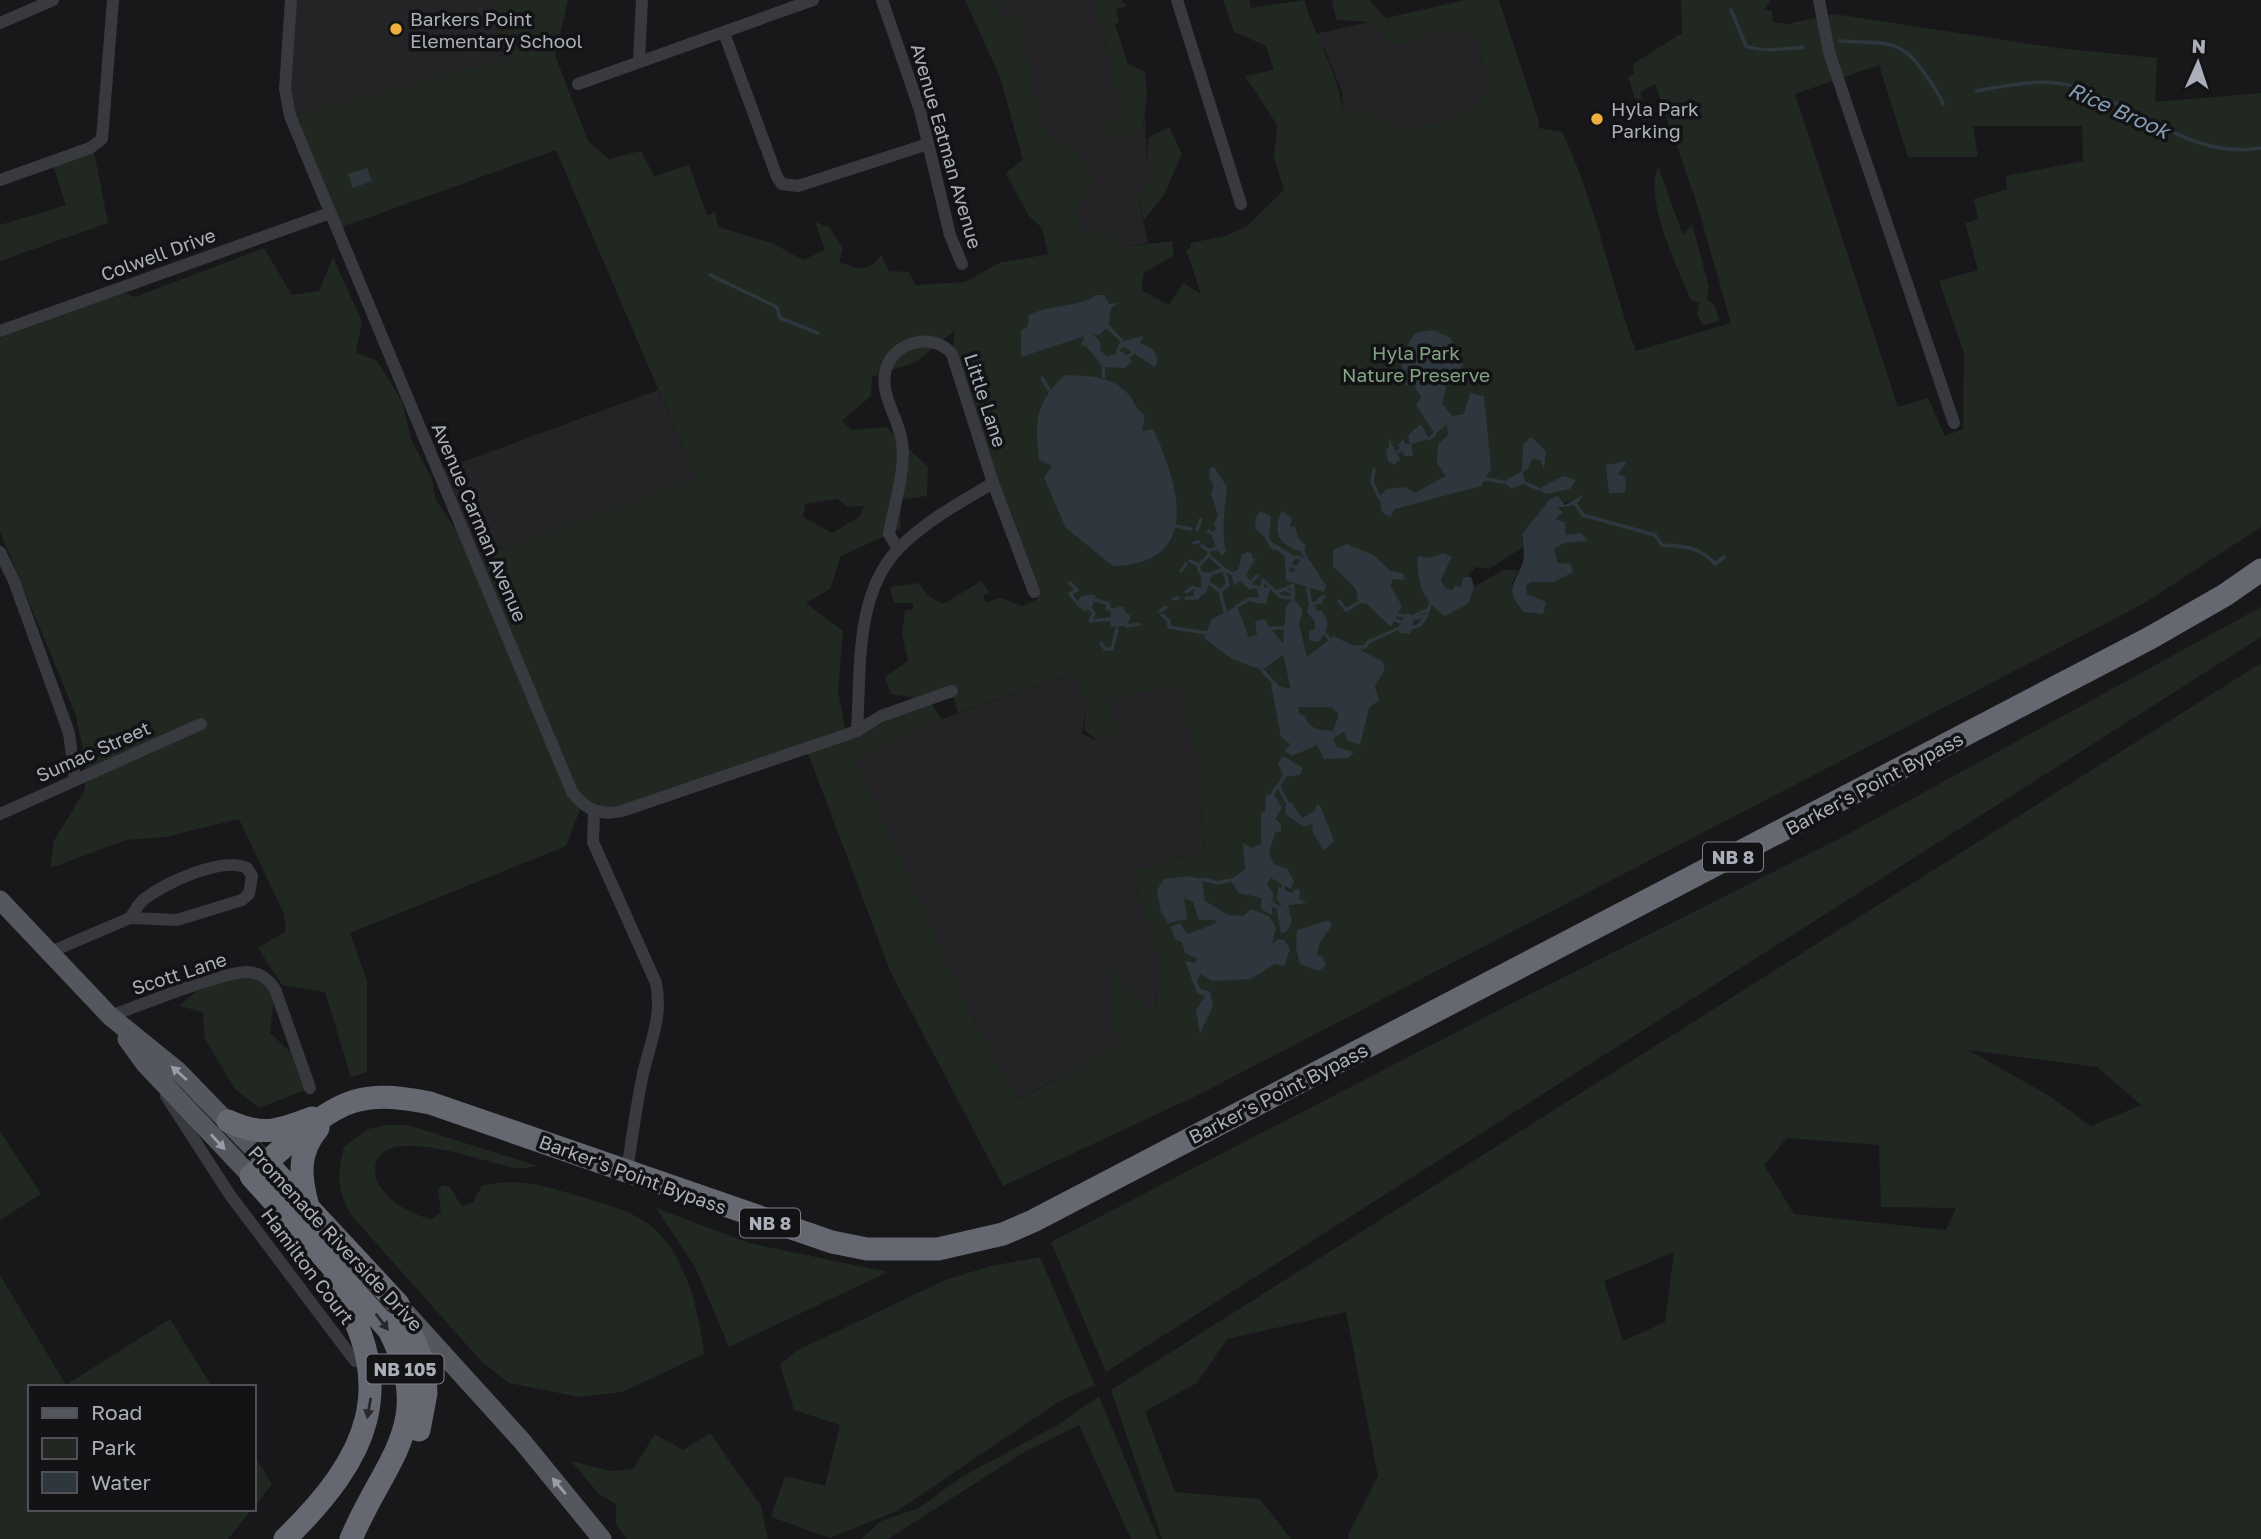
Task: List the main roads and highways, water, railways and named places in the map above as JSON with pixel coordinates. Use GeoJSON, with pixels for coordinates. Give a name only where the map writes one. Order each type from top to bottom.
{"type":"FeatureCollection","features":[{"type":"Feature","properties":{"kind":"highway","name":"Barker's Point Bypass"},"geometry":{"type":"LineString","coordinates":[[259,1169],[335,1110],[355,1101],[379,1097],[430,1103],[795,1232],[867,1249],[938,1249],[1003,1234],[2150,638],[2225,595],[2261,570]]}},
{"type":"Feature","properties":{"kind":"highway"},"geometry":{"type":"LineString","coordinates":[[228,1121],[254,1132],[269,1132],[335,1110]]}},
{"type":"Feature","properties":{"kind":"highway"},"geometry":{"type":"LineString","coordinates":[[308,1207],[302,1182],[303,1150],[335,1110]]}},
{"type":"Feature","properties":{"kind":"highway","name":"Promenade Riverside Drive"},"geometry":{"type":"LineString","coordinates":[[259,1169],[308,1207],[398,1304]]}},
{"type":"Feature","properties":{"kind":"highway","name":"Promenade Riverside Drive"},"geometry":{"type":"LineString","coordinates":[[259,1169],[320,1254],[341,1273],[389,1330],[401,1353],[408,1380],[410,1409],[401,1443],[351,1539]]}},
{"type":"Feature","properties":{"kind":"highway"},"geometry":{"type":"LineString","coordinates":[[285,1539],[326,1495],[348,1463],[363,1434],[371,1407],[372,1378],[366,1347],[345,1298],[320,1254]]}},
{"type":"Feature","properties":{"kind":"highway"},"geometry":{"type":"LineString","coordinates":[[369,1506],[411,1452],[423,1421],[426,1393],[424,1364],[398,1304]]}},
{"type":"Feature","properties":{"kind":"main road","name":"Promenade Riverside Drive"},"geometry":{"type":"LineString","coordinates":[[0,900],[110,1016],[179,1072],[228,1121],[259,1169]]}},
{"type":"Feature","properties":{"kind":"main road","name":"Promenade Riverside Drive"},"geometry":{"type":"LineString","coordinates":[[110,1016],[145,1064],[259,1169]]}},
{"type":"Feature","properties":{"kind":"main road","name":"Promenade Riverside Drive"},"geometry":{"type":"LineString","coordinates":[[398,1304],[522,1441],[602,1539]]}},
{"type":"Feature","properties":{"kind":"water"},"geometry":{"type":"Polygon","coordinates":[[[367,168],[372,181],[353,188],[348,174],[367,168]]]}},
{"type":"Feature","properties":{"kind":"water"},"geometry":{"type":"Polygon","coordinates":[[[1104,295],[1109,304],[1118,303],[1111,308],[1108,327],[1099,335],[1093,335],[1100,341],[1101,351],[1107,356],[1115,354],[1120,342],[1143,336],[1140,343],[1153,349],[1158,360],[1155,367],[1124,347],[1119,350],[1129,356],[1132,362],[1124,368],[1103,367],[1087,347],[1081,345],[1085,336],[1021,357],[1021,331],[1028,326],[1029,315],[1081,302],[1104,295]]]}},
{"type":"Feature","properties":{"kind":"water"},"geometry":{"type":"Polygon","coordinates":[[[1433,330],[1451,338],[1463,366],[1449,377],[1442,403],[1452,416],[1464,414],[1470,393],[1484,396],[1491,469],[1481,486],[1395,509],[1390,517],[1382,512],[1379,497],[1387,489],[1405,487],[1415,493],[1446,476],[1437,463],[1438,444],[1448,435],[1447,424],[1435,434],[1416,405],[1421,397],[1414,385],[1406,385],[1400,358],[1415,333],[1433,330]]]}},
{"type":"Feature","properties":{"kind":"water"},"geometry":{"type":"Polygon","coordinates":[[[1065,375],[1099,378],[1121,388],[1145,415],[1142,431],[1153,429],[1163,451],[1176,497],[1176,518],[1172,537],[1161,552],[1141,562],[1113,566],[1066,528],[1044,478],[1052,466],[1039,460],[1039,413],[1048,394],[1065,375]]]}},
{"type":"Feature","properties":{"kind":"water"},"geometry":{"type":"Polygon","coordinates":[[[1421,424],[1429,439],[1411,444],[1413,456],[1405,456],[1398,445],[1403,439],[1406,444],[1410,444],[1408,435],[1421,424]]]}},
{"type":"Feature","properties":{"kind":"water"},"geometry":{"type":"Polygon","coordinates":[[[1531,437],[1546,451],[1544,469],[1540,460],[1532,459],[1528,469],[1523,472],[1525,483],[1512,489],[1503,482],[1522,471],[1523,445],[1531,437]]]}},
{"type":"Feature","properties":{"kind":"water"},"geometry":{"type":"Polygon","coordinates":[[[1389,439],[1400,459],[1394,465],[1388,461],[1386,449],[1389,447],[1389,439]]]}},
{"type":"Feature","properties":{"kind":"water"},"geometry":{"type":"Polygon","coordinates":[[[1628,461],[1618,474],[1626,477],[1625,493],[1609,493],[1606,465],[1628,461]]]}},
{"type":"Feature","properties":{"kind":"water"},"geometry":{"type":"Polygon","coordinates":[[[1214,467],[1227,487],[1224,511],[1226,551],[1222,556],[1216,549],[1211,533],[1216,529],[1214,524],[1218,515],[1211,494],[1214,486],[1209,478],[1210,468],[1214,467]]]}},
{"type":"Feature","properties":{"kind":"water"},"geometry":{"type":"Polygon","coordinates":[[[1563,476],[1576,480],[1570,489],[1546,494],[1538,489],[1563,476]]]}},
{"type":"Feature","properties":{"kind":"water"},"geometry":{"type":"Polygon","coordinates":[[[1584,494],[1576,505],[1556,508],[1563,512],[1555,519],[1565,522],[1566,535],[1581,533],[1588,541],[1564,543],[1554,549],[1558,563],[1571,564],[1573,572],[1554,582],[1531,582],[1526,586],[1527,594],[1546,602],[1543,614],[1524,612],[1512,592],[1524,559],[1522,534],[1550,499],[1558,496],[1565,505],[1584,494]]]}},
{"type":"Feature","properties":{"kind":"water"},"geometry":{"type":"Polygon","coordinates":[[[1260,511],[1271,517],[1269,536],[1272,542],[1296,557],[1291,566],[1285,567],[1285,557],[1279,551],[1271,549],[1264,536],[1255,529],[1256,517],[1260,511]]]}},
{"type":"Feature","properties":{"kind":"water"},"geometry":{"type":"Polygon","coordinates":[[[1282,511],[1292,518],[1290,527],[1295,526],[1298,538],[1306,546],[1303,552],[1288,546],[1280,538],[1277,526],[1282,511]]]}},
{"type":"Feature","properties":{"kind":"water"},"geometry":{"type":"Polygon","coordinates":[[[1347,544],[1373,555],[1391,571],[1403,573],[1405,580],[1392,579],[1391,587],[1402,606],[1391,627],[1367,604],[1358,603],[1356,589],[1333,566],[1333,550],[1347,544]]]}},
{"type":"Feature","properties":{"kind":"water"},"geometry":{"type":"Polygon","coordinates":[[[1248,552],[1252,554],[1253,560],[1257,556],[1246,575],[1255,587],[1250,590],[1240,581],[1234,586],[1231,573],[1238,570],[1242,555],[1248,552]]]}},
{"type":"Feature","properties":{"kind":"water"},"geometry":{"type":"Polygon","coordinates":[[[1443,553],[1452,557],[1441,579],[1445,588],[1452,590],[1455,585],[1462,587],[1462,580],[1466,577],[1471,577],[1474,587],[1468,604],[1445,616],[1426,598],[1418,575],[1418,556],[1431,558],[1443,553]]]}},
{"type":"Feature","properties":{"kind":"water"},"geometry":{"type":"Polygon","coordinates":[[[1306,557],[1326,585],[1324,592],[1285,580],[1287,572],[1294,572],[1301,558],[1306,557]]]}},
{"type":"Feature","properties":{"kind":"water"},"geometry":{"type":"Polygon","coordinates":[[[1200,572],[1213,573],[1206,592],[1197,600],[1194,598],[1193,587],[1202,587],[1200,572]]]}},
{"type":"Feature","properties":{"kind":"water"},"geometry":{"type":"Polygon","coordinates":[[[1262,587],[1270,588],[1266,604],[1251,602],[1250,597],[1259,597],[1257,590],[1262,587]]]}},
{"type":"Feature","properties":{"kind":"water"},"geometry":{"type":"Polygon","coordinates":[[[1096,595],[1091,610],[1085,611],[1077,606],[1080,597],[1096,595]]]}},
{"type":"Feature","properties":{"kind":"water"},"geometry":{"type":"Polygon","coordinates":[[[1293,598],[1303,610],[1299,624],[1307,657],[1334,636],[1382,661],[1385,669],[1375,686],[1379,700],[1369,708],[1360,745],[1347,740],[1344,732],[1333,738],[1337,747],[1354,752],[1348,758],[1324,759],[1317,745],[1292,756],[1285,751],[1290,744],[1281,737],[1271,684],[1291,689],[1283,655],[1262,670],[1232,659],[1204,638],[1212,619],[1237,606],[1249,638],[1257,634],[1255,622],[1264,619],[1283,644],[1286,607],[1293,598]],[[1298,707],[1299,714],[1305,716],[1312,727],[1333,731],[1339,714],[1331,707],[1298,707]]]}},
{"type":"Feature","properties":{"kind":"water"},"geometry":{"type":"Polygon","coordinates":[[[1310,601],[1315,603],[1316,610],[1322,611],[1327,620],[1326,631],[1318,642],[1309,640],[1309,631],[1315,629],[1315,622],[1307,612],[1310,601]]]}},
{"type":"Feature","properties":{"kind":"water"},"geometry":{"type":"Polygon","coordinates":[[[1123,606],[1125,612],[1131,616],[1127,626],[1110,627],[1111,609],[1123,606]]]}},
{"type":"Feature","properties":{"kind":"water"},"geometry":{"type":"Polygon","coordinates":[[[1406,613],[1415,616],[1410,634],[1400,633],[1397,629],[1406,613]]]}},
{"type":"Feature","properties":{"kind":"water"},"geometry":{"type":"Polygon","coordinates":[[[1283,756],[1303,768],[1300,775],[1284,777],[1278,763],[1283,756]]]}},
{"type":"Feature","properties":{"kind":"water"},"geometry":{"type":"Polygon","coordinates":[[[1273,793],[1282,808],[1275,819],[1281,824],[1281,831],[1275,833],[1269,853],[1274,864],[1287,869],[1294,881],[1291,889],[1271,878],[1267,884],[1273,893],[1272,915],[1261,909],[1262,898],[1239,893],[1230,880],[1245,869],[1243,843],[1251,848],[1261,844],[1261,813],[1265,812],[1266,796],[1273,793]]]}},
{"type":"Feature","properties":{"kind":"water"},"geometry":{"type":"Polygon","coordinates":[[[1286,801],[1292,803],[1302,818],[1315,811],[1317,804],[1321,807],[1334,841],[1324,851],[1312,831],[1313,823],[1304,827],[1285,814],[1286,801]]]}},
{"type":"Feature","properties":{"kind":"water"},"geometry":{"type":"Polygon","coordinates":[[[1188,876],[1202,879],[1205,901],[1228,915],[1243,916],[1251,909],[1269,916],[1276,928],[1272,944],[1278,939],[1284,940],[1290,949],[1284,966],[1275,964],[1251,979],[1212,981],[1200,974],[1197,982],[1201,989],[1210,992],[1213,1006],[1200,1033],[1196,1010],[1205,996],[1197,993],[1185,961],[1195,963],[1197,958],[1185,953],[1182,942],[1176,940],[1170,927],[1180,923],[1187,934],[1215,924],[1216,920],[1199,920],[1193,902],[1184,898],[1187,919],[1168,923],[1161,912],[1157,890],[1164,879],[1188,876]]]}},
{"type":"Feature","properties":{"kind":"water"},"geometry":{"type":"Polygon","coordinates":[[[1278,887],[1292,893],[1296,888],[1300,891],[1299,899],[1307,903],[1288,905],[1292,922],[1286,932],[1281,933],[1276,906],[1282,905],[1277,900],[1278,887]]]}},
{"type":"Feature","properties":{"kind":"water"},"geometry":{"type":"Polygon","coordinates":[[[1329,920],[1332,925],[1319,944],[1317,955],[1323,957],[1326,966],[1318,971],[1300,964],[1296,948],[1297,930],[1329,920]]]}},
{"type":"Feature","properties":{"kind":"waterway","name":"Rice Brook"},"geometry":{"type":"LineString","coordinates":[[1731,10],[1746,46],[1766,49],[1803,47]]}},
{"type":"Feature","properties":{"kind":"waterway","name":"Rice Brook"},"geometry":{"type":"LineString","coordinates":[[1840,41],[1887,44],[1905,52],[1923,71],[1943,104]]}},
{"type":"Feature","properties":{"kind":"waterway","name":"Rice Brook"},"geometry":{"type":"LineString","coordinates":[[1976,91],[2026,83],[2064,84],[2122,106],[2188,139],[2236,150],[2261,148]]}},
{"type":"Feature","properties":{"kind":"waterway"},"geometry":{"type":"LineString","coordinates":[[710,275],[777,307],[780,318],[818,333]]}},
{"type":"Feature","properties":{"kind":"waterway"},"geometry":{"type":"LineString","coordinates":[[1108,327],[1122,341]]}},
{"type":"Feature","properties":{"kind":"waterway"},"geometry":{"type":"LineString","coordinates":[[1129,356],[1134,352]]}},
{"type":"Feature","properties":{"kind":"waterway"},"geometry":{"type":"LineString","coordinates":[[1103,367],[1104,377]]}},
{"type":"Feature","properties":{"kind":"waterway"},"geometry":{"type":"LineString","coordinates":[[1042,378],[1049,390]]}},
{"type":"Feature","properties":{"kind":"waterway"},"geometry":{"type":"LineString","coordinates":[[1429,439],[1435,434]]}},
{"type":"Feature","properties":{"kind":"waterway"},"geometry":{"type":"LineString","coordinates":[[1374,470],[1372,482],[1379,497]]}},
{"type":"Feature","properties":{"kind":"waterway"},"geometry":{"type":"LineString","coordinates":[[1485,479],[1503,482]]}},
{"type":"Feature","properties":{"kind":"waterway"},"geometry":{"type":"LineString","coordinates":[[1525,483],[1538,489]]}},
{"type":"Feature","properties":{"kind":"waterway"},"geometry":{"type":"LineString","coordinates":[[1576,505],[1583,515],[1655,535],[1662,545],[1698,551],[1715,564],[1724,557]]}},
{"type":"Feature","properties":{"kind":"waterway"},"geometry":{"type":"LineString","coordinates":[[1197,529],[1201,519]]}},
{"type":"Feature","properties":{"kind":"waterway"},"geometry":{"type":"LineString","coordinates":[[1176,526],[1191,529]]}},
{"type":"Feature","properties":{"kind":"waterway"},"geometry":{"type":"LineString","coordinates":[[1194,543],[1199,542]]}},
{"type":"Feature","properties":{"kind":"waterway"},"geometry":{"type":"LineString","coordinates":[[1202,546],[1208,550],[1216,549]]}},
{"type":"Feature","properties":{"kind":"waterway"},"geometry":{"type":"LineString","coordinates":[[1198,566],[1209,555],[1208,550]]}},
{"type":"Feature","properties":{"kind":"waterway"},"geometry":{"type":"LineString","coordinates":[[1303,552],[1306,557]]}},
{"type":"Feature","properties":{"kind":"waterway"},"geometry":{"type":"LineString","coordinates":[[1209,555],[1224,569],[1228,585],[1220,591]]}},
{"type":"Feature","properties":{"kind":"waterway"},"geometry":{"type":"LineString","coordinates":[[1296,557],[1301,558]]}},
{"type":"Feature","properties":{"kind":"waterway"},"geometry":{"type":"LineString","coordinates":[[1190,561],[1197,564],[1200,572]]}},
{"type":"Feature","properties":{"kind":"waterway"},"geometry":{"type":"LineString","coordinates":[[1181,571],[1186,564]]}},
{"type":"Feature","properties":{"kind":"waterway"},"geometry":{"type":"LineString","coordinates":[[1291,566],[1297,567]]}},
{"type":"Feature","properties":{"kind":"waterway"},"geometry":{"type":"LineString","coordinates":[[1287,572],[1288,567]]}},
{"type":"Feature","properties":{"kind":"waterway"},"geometry":{"type":"LineString","coordinates":[[1213,573],[1224,569],[1231,573]]}},
{"type":"Feature","properties":{"kind":"waterway"},"geometry":{"type":"LineString","coordinates":[[1251,582],[1257,576]]}},
{"type":"Feature","properties":{"kind":"waterway"},"geometry":{"type":"LineString","coordinates":[[1263,580],[1276,592],[1285,589],[1293,593]]}},
{"type":"Feature","properties":{"kind":"waterway"},"geometry":{"type":"LineString","coordinates":[[1262,587],[1263,580]]}},
{"type":"Feature","properties":{"kind":"waterway"},"geometry":{"type":"LineString","coordinates":[[1070,583],[1077,590],[1070,594],[1078,604]]}},
{"type":"Feature","properties":{"kind":"waterway"},"geometry":{"type":"LineString","coordinates":[[1210,584],[1220,591],[1225,612]]}},
{"type":"Feature","properties":{"kind":"waterway"},"geometry":{"type":"LineString","coordinates":[[1276,592],[1281,597],[1293,598],[1293,585],[1285,589]]}},
{"type":"Feature","properties":{"kind":"waterway"},"geometry":{"type":"LineString","coordinates":[[1186,592],[1193,587]]}},
{"type":"Feature","properties":{"kind":"waterway"},"geometry":{"type":"LineString","coordinates":[[1255,587],[1259,588]]}},
{"type":"Feature","properties":{"kind":"waterway"},"geometry":{"type":"LineString","coordinates":[[1308,588],[1310,601]]}},
{"type":"Feature","properties":{"kind":"waterway"},"geometry":{"type":"LineString","coordinates":[[1315,603],[1321,602],[1319,599],[1324,597]]}},
{"type":"Feature","properties":{"kind":"waterway"},"geometry":{"type":"LineString","coordinates":[[1173,599],[1178,598]]}},
{"type":"Feature","properties":{"kind":"waterway"},"geometry":{"type":"LineString","coordinates":[[1186,598],[1194,598]]}},
{"type":"Feature","properties":{"kind":"waterway"},"geometry":{"type":"LineString","coordinates":[[1237,606],[1250,599]]}},
{"type":"Feature","properties":{"kind":"waterway"},"geometry":{"type":"LineString","coordinates":[[1096,600],[1109,604],[1107,609],[1111,609]]}},
{"type":"Feature","properties":{"kind":"waterway"},"geometry":{"type":"LineString","coordinates":[[1339,601],[1346,610],[1358,603]]}},
{"type":"Feature","properties":{"kind":"waterway"},"geometry":{"type":"LineString","coordinates":[[1415,618],[1426,616],[1430,605]]}},
{"type":"Feature","properties":{"kind":"waterway"},"geometry":{"type":"LineString","coordinates":[[1160,611],[1166,607]]}},
{"type":"Feature","properties":{"kind":"waterway"},"geometry":{"type":"LineString","coordinates":[[1413,616],[1429,609]]}},
{"type":"Feature","properties":{"kind":"waterway"},"geometry":{"type":"LineString","coordinates":[[1091,610],[1094,613],[1090,621],[1111,619]]}},
{"type":"Feature","properties":{"kind":"waterway"},"geometry":{"type":"LineString","coordinates":[[1162,615],[1169,621],[1169,627],[1206,633]]}},
{"type":"Feature","properties":{"kind":"waterway"},"geometry":{"type":"LineString","coordinates":[[1398,615],[1405,616]]}},
{"type":"Feature","properties":{"kind":"waterway"},"geometry":{"type":"LineString","coordinates":[[1412,628],[1420,625],[1425,618]]}},
{"type":"Feature","properties":{"kind":"waterway"},"geometry":{"type":"LineString","coordinates":[[1395,620],[1401,622]]}},
{"type":"Feature","properties":{"kind":"waterway"},"geometry":{"type":"LineString","coordinates":[[1127,626],[1139,624]]}},
{"type":"Feature","properties":{"kind":"waterway"},"geometry":{"type":"LineString","coordinates":[[1271,628],[1285,628]]}},
{"type":"Feature","properties":{"kind":"waterway"},"geometry":{"type":"LineString","coordinates":[[1101,643],[1105,649],[1112,649],[1117,629]]}},
{"type":"Feature","properties":{"kind":"waterway"},"geometry":{"type":"LineString","coordinates":[[1355,647],[1365,647],[1368,642],[1397,629]]}},
{"type":"Feature","properties":{"kind":"waterway"},"geometry":{"type":"LineString","coordinates":[[1325,634],[1330,640]]}},
{"type":"Feature","properties":{"kind":"waterway"},"geometry":{"type":"LineString","coordinates":[[1262,670],[1276,685]]}},
{"type":"Feature","properties":{"kind":"waterway"},"geometry":{"type":"LineString","coordinates":[[1273,793],[1284,777]]}},
{"type":"Feature","properties":{"kind":"waterway"},"geometry":{"type":"LineString","coordinates":[[1279,787],[1286,801]]}},
{"type":"Feature","properties":{"kind":"waterway"},"geometry":{"type":"LineString","coordinates":[[1202,879],[1218,883],[1230,880]]}},
{"type":"Feature","properties":{"kind":"waterway"},"geometry":{"type":"LineString","coordinates":[[1283,882],[1283,889]]}},
{"type":"Feature","properties":{"kind":"place","name":"Barkers Point Elementary School"},"geometry":{"type":"Point","coordinates":[396,29]}},
{"type":"Feature","properties":{"kind":"place","name":"Hyla Park Parking"},"geometry":{"type":"Point","coordinates":[1597,119]}},
{"type":"Feature","properties":{"kind":"park label","name":"Hyla Park Nature Preserve"},"geometry":{"type":"Point","coordinates":[1416,363]}}]}
